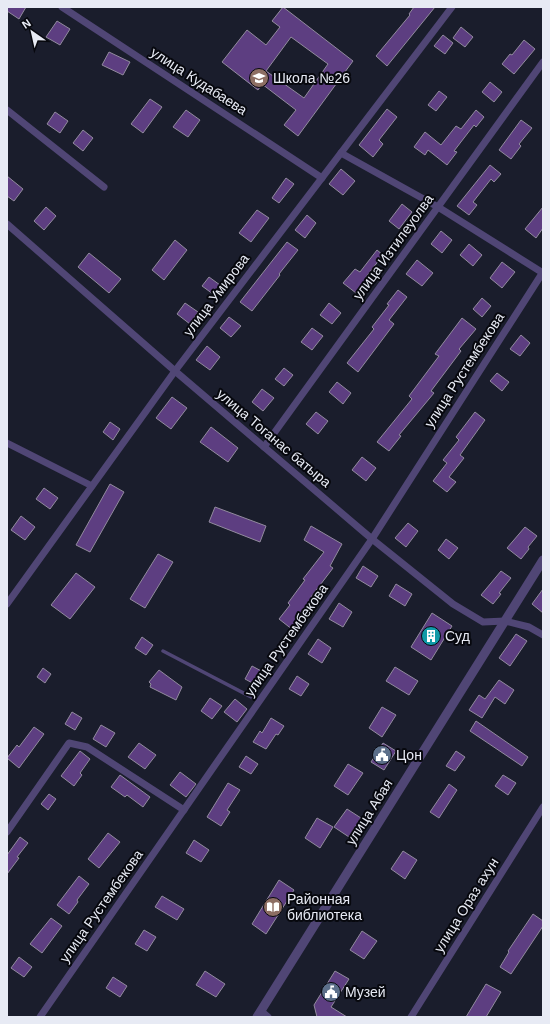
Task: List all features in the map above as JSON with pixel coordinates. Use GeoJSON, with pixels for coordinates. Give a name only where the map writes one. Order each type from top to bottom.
{"type":"FeatureCollection","features":[{"type":"Feature","properties":{"kind":"street","name":"улица Кудабаева"},"geometry":{"type":"LineString","coordinates":[[62,7],[322,178]]}},
{"type":"Feature","properties":{"kind":"street","name":"улица Умирова"},"geometry":{"type":"LineString","coordinates":[[7,604],[175,371],[452,7]]}},
{"type":"Feature","properties":{"kind":"street","name":"улица Изтилеуолва"},"geometry":{"type":"LineString","coordinates":[[264,447],[543,62]]}},
{"type":"Feature","properties":{"kind":"street"},"geometry":{"type":"LineString","coordinates":[[7,110],[104,187]]}},
{"type":"Feature","properties":{"kind":"street"},"geometry":{"type":"LineString","coordinates":[[341,153],[438,207],[543,272]]}},
{"type":"Feature","properties":{"kind":"street","name":"улица Тоганас батыра"},"geometry":{"type":"LineString","coordinates":[[7,224],[264,447],[372,539],[453,604],[483,622],[505,621],[529,627],[543,635]]}},
{"type":"Feature","properties":{"kind":"street","name":"улица Рустембекова"},"geometry":{"type":"LineString","coordinates":[[40,1017],[372,539],[543,272]]}},
{"type":"Feature","properties":{"kind":"street"},"geometry":{"type":"LineString","coordinates":[[7,443],[92,486]]}},
{"type":"Feature","properties":{"kind":"street","name":"улица Абая"},"geometry":{"type":"LineString","coordinates":[[259,1014],[543,560]]}},
{"type":"Feature","properties":{"kind":"street"},"geometry":{"type":"LineString","coordinates":[[7,832],[69,743],[87,747],[184,810]]}},
{"type":"Feature","properties":{"kind":"street","name":"улица Ораз ахун"},"geometry":{"type":"LineString","coordinates":[[411,1017],[543,807]]}},
{"type":"Feature","properties":{"kind":"street"},"geometry":{"type":"LineString","coordinates":[[259,1014],[268,1017]]}},
{"type":"Feature","properties":{"kind":"lane"},"geometry":{"type":"LineString","coordinates":[[163,651],[259,701]]}},
{"type":"Feature","properties":{"kind":"building"},"geometry":{"type":"Polygon","coordinates":[[[7,7],[26,7],[19,19],[7,11],[7,7]]]}},
{"type":"Feature","properties":{"kind":"building","name":"Школа №26"},"geometry":{"type":"Polygon","coordinates":[[[283,7],[353,61],[298,136],[284,125],[296,110],[262,84],[258,90],[222,62],[247,30],[266,45],[280,27],[272,21],[283,7]],[[291,37],[266,71],[304,98],[328,64],[291,37]]]}},
{"type":"Feature","properties":{"kind":"building"},"geometry":{"type":"Polygon","coordinates":[[[414,7],[435,7],[387,66],[376,56],[410,15],[409,14],[414,7]]]}},
{"type":"Feature","properties":{"kind":"building"},"geometry":{"type":"Polygon","coordinates":[[[57,21],[70,29],[60,45],[46,37],[57,21]]]}},
{"type":"Feature","properties":{"kind":"building"},"geometry":{"type":"Polygon","coordinates":[[[461,27],[473,37],[465,47],[453,38],[461,27]]]}},
{"type":"Feature","properties":{"kind":"building"},"geometry":{"type":"Polygon","coordinates":[[[443,35],[453,43],[445,54],[434,46],[443,35]]]}},
{"type":"Feature","properties":{"kind":"building"},"geometry":{"type":"Polygon","coordinates":[[[524,40],[535,49],[514,74],[502,64],[510,54],[512,55],[524,40]]]}},
{"type":"Feature","properties":{"kind":"building"},"geometry":{"type":"Polygon","coordinates":[[[109,52],[130,62],[123,75],[102,65],[109,52]]]}},
{"type":"Feature","properties":{"kind":"building"},"geometry":{"type":"Polygon","coordinates":[[[490,82],[502,92],[494,102],[482,92],[490,82]]]}},
{"type":"Feature","properties":{"kind":"building"},"geometry":{"type":"Polygon","coordinates":[[[439,91],[447,97],[436,111],[428,105],[439,91]]]}},
{"type":"Feature","properties":{"kind":"building"},"geometry":{"type":"Polygon","coordinates":[[[150,99],[162,107],[143,133],[131,124],[150,99]]]}},
{"type":"Feature","properties":{"kind":"building"},"geometry":{"type":"Polygon","coordinates":[[[387,109],[397,117],[379,140],[383,144],[373,157],[359,145],[387,109]]]}},
{"type":"Feature","properties":{"kind":"building"},"geometry":{"type":"Polygon","coordinates":[[[186,110],[200,120],[188,137],[173,127],[186,110]]]}},
{"type":"Feature","properties":{"kind":"building"},"geometry":{"type":"Polygon","coordinates":[[[476,110],[484,117],[476,127],[474,125],[454,151],[457,152],[447,165],[428,150],[425,155],[414,147],[425,132],[441,145],[456,126],[461,129],[476,110]]]}},
{"type":"Feature","properties":{"kind":"building"},"geometry":{"type":"Polygon","coordinates":[[[55,112],[68,121],[60,133],[47,124],[55,112]]]}},
{"type":"Feature","properties":{"kind":"building"},"geometry":{"type":"Polygon","coordinates":[[[521,120],[532,128],[519,144],[521,146],[511,159],[499,150],[521,120]]]}},
{"type":"Feature","properties":{"kind":"building"},"geometry":{"type":"Polygon","coordinates":[[[83,130],[93,138],[83,151],[73,143],[83,130]]]}},
{"type":"Feature","properties":{"kind":"building"},"geometry":{"type":"Polygon","coordinates":[[[490,165],[501,174],[494,182],[491,179],[473,202],[477,205],[469,215],[457,206],[490,165]]]}},
{"type":"Feature","properties":{"kind":"building"},"geometry":{"type":"Polygon","coordinates":[[[341,169],[355,181],[343,195],[329,184],[341,169]]]}},
{"type":"Feature","properties":{"kind":"building"},"geometry":{"type":"Polygon","coordinates":[[[7,176],[23,189],[14,201],[7,196],[7,176]]]}},
{"type":"Feature","properties":{"kind":"building"},"geometry":{"type":"Polygon","coordinates":[[[286,178],[294,184],[279,203],[272,198],[286,178]]]}},
{"type":"Feature","properties":{"kind":"building"},"geometry":{"type":"Polygon","coordinates":[[[402,204],[412,212],[399,229],[389,221],[402,204]]]}},
{"type":"Feature","properties":{"kind":"building"},"geometry":{"type":"Polygon","coordinates":[[[46,207],[56,216],[44,230],[34,221],[46,207]]]}},
{"type":"Feature","properties":{"kind":"building"},"geometry":{"type":"Polygon","coordinates":[[[543,207],[543,228],[536,238],[525,229],[543,207]]]}},
{"type":"Feature","properties":{"kind":"building"},"geometry":{"type":"Polygon","coordinates":[[[257,210],[269,218],[251,242],[239,233],[257,210]]]}},
{"type":"Feature","properties":{"kind":"building"},"geometry":{"type":"Polygon","coordinates":[[[307,215],[316,223],[305,238],[295,230],[307,215]]]}},
{"type":"Feature","properties":{"kind":"building"},"geometry":{"type":"Polygon","coordinates":[[[441,231],[452,240],[442,253],[431,244],[441,231]]]}},
{"type":"Feature","properties":{"kind":"building"},"geometry":{"type":"Polygon","coordinates":[[[175,240],[187,250],[164,280],[152,270],[175,240]]]}},
{"type":"Feature","properties":{"kind":"building"},"geometry":{"type":"Polygon","coordinates":[[[287,242],[298,250],[252,311],[240,302],[287,242]]]}},
{"type":"Feature","properties":{"kind":"building"},"geometry":{"type":"Polygon","coordinates":[[[469,244],[482,255],[473,266],[460,255],[469,244]]]}},
{"type":"Feature","properties":{"kind":"building"},"geometry":{"type":"Polygon","coordinates":[[[377,250],[383,255],[356,293],[343,283],[355,269],[360,272],[377,250]]]}},
{"type":"Feature","properties":{"kind":"building"},"geometry":{"type":"Polygon","coordinates":[[[89,253],[121,279],[109,293],[78,267],[89,253]]]}},
{"type":"Feature","properties":{"kind":"building"},"geometry":{"type":"Polygon","coordinates":[[[417,260],[433,273],[422,286],[406,274],[417,260]]]}},
{"type":"Feature","properties":{"kind":"building"},"geometry":{"type":"Polygon","coordinates":[[[502,262],[515,272],[502,288],[490,278],[502,262]]]}},
{"type":"Feature","properties":{"kind":"building"},"geometry":{"type":"Polygon","coordinates":[[[209,277],[220,285],[213,294],[202,286],[209,277]]]}},
{"type":"Feature","properties":{"kind":"building"},"geometry":{"type":"Polygon","coordinates":[[[398,290],[407,297],[389,320],[394,324],[358,372],[347,363],[374,329],[372,327],[389,305],[387,304],[398,290]]]}},
{"type":"Feature","properties":{"kind":"building"},"geometry":{"type":"Polygon","coordinates":[[[482,298],[491,306],[482,317],[473,309],[482,298]]]}},
{"type":"Feature","properties":{"kind":"building"},"geometry":{"type":"Polygon","coordinates":[[[185,303],[198,312],[190,324],[177,314],[185,303]]]}},
{"type":"Feature","properties":{"kind":"building"},"geometry":{"type":"Polygon","coordinates":[[[329,303],[341,313],[332,324],[320,315],[329,303]]]}},
{"type":"Feature","properties":{"kind":"building"},"geometry":{"type":"Polygon","coordinates":[[[229,317],[241,326],[231,337],[220,328],[229,317]]]}},
{"type":"Feature","properties":{"kind":"building"},"geometry":{"type":"Polygon","coordinates":[[[462,318],[476,329],[459,349],[461,351],[431,391],[434,393],[399,435],[401,436],[389,451],[377,442],[412,399],[409,396],[439,356],[435,354],[462,318]]]}},
{"type":"Feature","properties":{"kind":"building"},"geometry":{"type":"Polygon","coordinates":[[[312,328],[323,336],[312,350],[301,342],[312,328]]]}},
{"type":"Feature","properties":{"kind":"building"},"geometry":{"type":"Polygon","coordinates":[[[521,335],[530,343],[520,356],[510,349],[521,335]]]}},
{"type":"Feature","properties":{"kind":"building"},"geometry":{"type":"Polygon","coordinates":[[[207,346],[220,357],[210,370],[196,360],[207,346]]]}},
{"type":"Feature","properties":{"kind":"building"},"geometry":{"type":"Polygon","coordinates":[[[284,368],[293,375],[284,386],[275,379],[284,368]]]}},
{"type":"Feature","properties":{"kind":"building"},"geometry":{"type":"Polygon","coordinates":[[[497,373],[509,382],[502,391],[490,381],[497,373]]]}},
{"type":"Feature","properties":{"kind":"building"},"geometry":{"type":"Polygon","coordinates":[[[337,382],[351,393],[343,404],[329,392],[337,382]]]}},
{"type":"Feature","properties":{"kind":"building"},"geometry":{"type":"Polygon","coordinates":[[[262,389],[274,398],[263,411],[252,402],[262,389]]]}},
{"type":"Feature","properties":{"kind":"building"},"geometry":{"type":"Polygon","coordinates":[[[172,397],[187,408],[171,429],[156,418],[172,397]]]}},
{"type":"Feature","properties":{"kind":"building"},"geometry":{"type":"Polygon","coordinates":[[[316,412],[328,421],[318,434],[306,424],[316,412]]]}},
{"type":"Feature","properties":{"kind":"building"},"geometry":{"type":"Polygon","coordinates":[[[475,412],[485,420],[460,455],[464,458],[449,477],[456,482],[447,492],[433,481],[447,463],[443,460],[459,440],[456,437],[475,412]]]}},
{"type":"Feature","properties":{"kind":"building"},"geometry":{"type":"Polygon","coordinates":[[[110,422],[120,429],[113,440],[103,432],[110,422]]]}},
{"type":"Feature","properties":{"kind":"building"},"geometry":{"type":"Polygon","coordinates":[[[211,427],[238,448],[228,462],[200,442],[211,427]]]}},
{"type":"Feature","properties":{"kind":"building"},"geometry":{"type":"Polygon","coordinates":[[[362,457],[376,468],[366,481],[352,470],[362,457]]]}},
{"type":"Feature","properties":{"kind":"building"},"geometry":{"type":"Polygon","coordinates":[[[110,484],[124,492],[90,552],[76,545],[110,484]]]}},
{"type":"Feature","properties":{"kind":"building"},"geometry":{"type":"Polygon","coordinates":[[[44,488],[58,498],[50,509],[36,499],[44,488]]]}},
{"type":"Feature","properties":{"kind":"building"},"geometry":{"type":"Polygon","coordinates":[[[215,507],[266,526],[260,542],[209,522],[215,507]]]}},
{"type":"Feature","properties":{"kind":"building"},"geometry":{"type":"Polygon","coordinates":[[[21,516],[35,527],[25,540],[11,530],[21,516]]]}},
{"type":"Feature","properties":{"kind":"building"},"geometry":{"type":"Polygon","coordinates":[[[408,523],[418,531],[406,547],[395,538],[408,523]]]}},
{"type":"Feature","properties":{"kind":"building"},"geometry":{"type":"Polygon","coordinates":[[[311,526],[342,544],[330,566],[333,568],[311,597],[314,599],[293,630],[279,619],[290,605],[288,603],[305,580],[303,579],[324,552],[304,540],[311,526]]]}},
{"type":"Feature","properties":{"kind":"building"},"geometry":{"type":"Polygon","coordinates":[[[525,527],[537,536],[521,559],[507,548],[525,527]]]}},
{"type":"Feature","properties":{"kind":"building"},"geometry":{"type":"Polygon","coordinates":[[[446,539],[458,548],[449,559],[438,550],[446,539]]]}},
{"type":"Feature","properties":{"kind":"building"},"geometry":{"type":"Polygon","coordinates":[[[158,554],[173,562],[145,608],[130,599],[158,554]]]}},
{"type":"Feature","properties":{"kind":"building"},"geometry":{"type":"Polygon","coordinates":[[[363,566],[378,576],[371,587],[356,578],[363,566]]]}},
{"type":"Feature","properties":{"kind":"building"},"geometry":{"type":"Polygon","coordinates":[[[501,571],[511,578],[499,593],[501,594],[493,604],[481,595],[501,571]]]}},
{"type":"Feature","properties":{"kind":"building"},"geometry":{"type":"Polygon","coordinates":[[[76,573],[95,587],[70,619],[51,605],[76,573]]]}},
{"type":"Feature","properties":{"kind":"building"},"geometry":{"type":"Polygon","coordinates":[[[396,584],[412,594],[405,606],[389,596],[396,584]]]}},
{"type":"Feature","properties":{"kind":"building"},"geometry":{"type":"Polygon","coordinates":[[[543,589],[543,613],[532,604],[543,589]]]}},
{"type":"Feature","properties":{"kind":"building"},"geometry":{"type":"Polygon","coordinates":[[[339,603],[352,612],[343,627],[329,619],[339,603]]]}},
{"type":"Feature","properties":{"kind":"building","name":"Суд"},"geometry":{"type":"Polygon","coordinates":[[[432,613],[452,626],[431,660],[411,647],[432,613]]]}},
{"type":"Feature","properties":{"kind":"building"},"geometry":{"type":"Polygon","coordinates":[[[516,634],[527,641],[510,666],[499,658],[516,634]]]}},
{"type":"Feature","properties":{"kind":"building"},"geometry":{"type":"Polygon","coordinates":[[[142,637],[153,645],[146,655],[135,648],[142,637]]]}},
{"type":"Feature","properties":{"kind":"building"},"geometry":{"type":"Polygon","coordinates":[[[318,639],[331,648],[322,663],[308,654],[318,639]]]}},
{"type":"Feature","properties":{"kind":"building"},"geometry":{"type":"Polygon","coordinates":[[[252,666],[265,673],[258,686],[245,679],[252,666]]]}},
{"type":"Feature","properties":{"kind":"building"},"geometry":{"type":"Polygon","coordinates":[[[395,667],[418,681],[409,695],[386,681],[395,667]]]}},
{"type":"Feature","properties":{"kind":"building"},"geometry":{"type":"Polygon","coordinates":[[[43,668],[51,674],[45,683],[37,677],[43,668]]]}},
{"type":"Feature","properties":{"kind":"building"},"geometry":{"type":"Polygon","coordinates":[[[159,670],[182,687],[176,700],[150,687],[151,684],[149,682],[159,670]]]}},
{"type":"Feature","properties":{"kind":"building"},"geometry":{"type":"Polygon","coordinates":[[[297,676],[309,684],[301,696],[289,689],[297,676]]]}},
{"type":"Feature","properties":{"kind":"building"},"geometry":{"type":"Polygon","coordinates":[[[499,680],[514,690],[505,704],[495,697],[482,718],[469,710],[479,695],[485,699],[499,680]]]}},
{"type":"Feature","properties":{"kind":"building"},"geometry":{"type":"Polygon","coordinates":[[[210,698],[222,706],[212,719],[201,711],[210,698]]]}},
{"type":"Feature","properties":{"kind":"building"},"geometry":{"type":"Polygon","coordinates":[[[235,699],[247,709],[237,722],[224,712],[235,699]]]}},
{"type":"Feature","properties":{"kind":"building"},"geometry":{"type":"Polygon","coordinates":[[[382,707],[396,715],[382,737],[369,728],[382,707]]]}},
{"type":"Feature","properties":{"kind":"building"},"geometry":{"type":"Polygon","coordinates":[[[72,712],[82,718],[75,730],[65,724],[72,712]]]}},
{"type":"Feature","properties":{"kind":"building"},"geometry":{"type":"Polygon","coordinates":[[[271,718],[284,726],[278,735],[276,734],[266,749],[253,742],[260,731],[262,733],[271,718]]]}},
{"type":"Feature","properties":{"kind":"building"},"geometry":{"type":"Polygon","coordinates":[[[476,721],[528,757],[522,766],[470,731],[476,721]]]}},
{"type":"Feature","properties":{"kind":"building"},"geometry":{"type":"Polygon","coordinates":[[[101,725],[115,733],[106,747],[93,739],[101,725]]]}},
{"type":"Feature","properties":{"kind":"building"},"geometry":{"type":"Polygon","coordinates":[[[34,727],[44,734],[19,768],[7,758],[17,745],[19,747],[34,727]]]}},
{"type":"Feature","properties":{"kind":"building"},"geometry":{"type":"Polygon","coordinates":[[[139,743],[156,755],[145,769],[128,757],[139,743]]]}},
{"type":"Feature","properties":{"kind":"building"},"geometry":{"type":"Polygon","coordinates":[[[383,743],[396,751],[384,770],[371,762],[383,743]]]}},
{"type":"Feature","properties":{"kind":"building"},"geometry":{"type":"Polygon","coordinates":[[[80,751],[90,759],[80,773],[82,775],[74,786],[61,776],[80,751]]]}},
{"type":"Feature","properties":{"kind":"building"},"geometry":{"type":"Polygon","coordinates":[[[456,751],[465,757],[455,771],[446,766],[456,751]]]}},
{"type":"Feature","properties":{"kind":"building"},"geometry":{"type":"Polygon","coordinates":[[[246,756],[258,764],[251,774],[239,767],[246,756]]]}},
{"type":"Feature","properties":{"kind":"building"},"geometry":{"type":"Polygon","coordinates":[[[348,764],[363,773],[348,795],[334,786],[348,764]]]}},
{"type":"Feature","properties":{"kind":"building"},"geometry":{"type":"Polygon","coordinates":[[[180,772],[196,784],[186,797],[170,785],[180,772]]]}},
{"type":"Feature","properties":{"kind":"building"},"geometry":{"type":"Polygon","coordinates":[[[120,775],[150,797],[143,807],[127,795],[125,797],[111,787],[120,775]]]}},
{"type":"Feature","properties":{"kind":"building"},"geometry":{"type":"Polygon","coordinates":[[[503,775],[516,783],[508,795],[495,786],[503,775]]]}},
{"type":"Feature","properties":{"kind":"building"},"geometry":{"type":"Polygon","coordinates":[[[228,783],[240,790],[227,810],[230,812],[221,826],[207,817],[228,783]]]}},
{"type":"Feature","properties":{"kind":"building"},"geometry":{"type":"Polygon","coordinates":[[[449,784],[457,790],[439,818],[430,812],[449,784]]]}},
{"type":"Feature","properties":{"kind":"building"},"geometry":{"type":"Polygon","coordinates":[[[49,794],[56,799],[48,810],[41,804],[49,794]]]}},
{"type":"Feature","properties":{"kind":"building"},"geometry":{"type":"Polygon","coordinates":[[[347,809],[361,818],[349,837],[334,827],[347,809]]]}},
{"type":"Feature","properties":{"kind":"building"},"geometry":{"type":"Polygon","coordinates":[[[317,818],[333,827],[320,848],[305,838],[317,818]]]}},
{"type":"Feature","properties":{"kind":"building"},"geometry":{"type":"Polygon","coordinates":[[[108,833],[120,842],[99,868],[88,859],[108,833]]]}},
{"type":"Feature","properties":{"kind":"building"},"geometry":{"type":"Polygon","coordinates":[[[20,837],[28,843],[17,857],[19,858],[7,874],[7,855],[20,837]]]}},
{"type":"Feature","properties":{"kind":"building"},"geometry":{"type":"Polygon","coordinates":[[[194,840],[209,850],[201,862],[186,853],[194,840]]]}},
{"type":"Feature","properties":{"kind":"building"},"geometry":{"type":"Polygon","coordinates":[[[403,851],[417,860],[405,879],[391,869],[403,851]]]}},
{"type":"Feature","properties":{"kind":"building"},"geometry":{"type":"Polygon","coordinates":[[[79,876],[89,884],[69,914],[57,905],[79,876]]]}},
{"type":"Feature","properties":{"kind":"building","name":"Районная библиотека"},"geometry":{"type":"Polygon","coordinates":[[[279,880],[294,890],[266,934],[252,924],[279,880]]]}},
{"type":"Feature","properties":{"kind":"building"},"geometry":{"type":"Polygon","coordinates":[[[162,896],[184,909],[177,920],[155,907],[162,896]]]}},
{"type":"Feature","properties":{"kind":"building"},"geometry":{"type":"Polygon","coordinates":[[[533,914],[543,921],[543,926],[511,974],[500,967],[509,952],[508,951],[533,914]]]}},
{"type":"Feature","properties":{"kind":"building"},"geometry":{"type":"Polygon","coordinates":[[[51,918],[62,926],[42,953],[30,944],[51,918]]]}},
{"type":"Feature","properties":{"kind":"building"},"geometry":{"type":"Polygon","coordinates":[[[144,930],[156,937],[147,951],[135,944],[144,930]]]}},
{"type":"Feature","properties":{"kind":"building"},"geometry":{"type":"Polygon","coordinates":[[[362,931],[377,941],[364,959],[350,950],[362,931]]]}},
{"type":"Feature","properties":{"kind":"building"},"geometry":{"type":"Polygon","coordinates":[[[19,957],[32,967],[24,977],[11,968],[19,957]]]}},
{"type":"Feature","properties":{"kind":"building"},"geometry":{"type":"Polygon","coordinates":[[[205,971],[225,984],[216,997],[196,985],[205,971]]]}},
{"type":"Feature","properties":{"kind":"building","name":"Музей"},"geometry":{"type":"Polygon","coordinates":[[[335,971],[349,979],[331,1007],[347,1017],[317,1017],[314,1005],[335,971]]]}},
{"type":"Feature","properties":{"kind":"building"},"geometry":{"type":"Polygon","coordinates":[[[113,977],[127,986],[120,997],[106,988],[113,977]]]}},
{"type":"Feature","properties":{"kind":"building"},"geometry":{"type":"Polygon","coordinates":[[[486,984],[501,992],[486,1017],[466,1017],[486,984]]]}},
{"type":"Feature","properties":{"kind":"place","name":"Школа №26"},"geometry":{"type":"Point","coordinates":[259,78]}},
{"type":"Feature","properties":{"kind":"place","name":"Суд"},"geometry":{"type":"Point","coordinates":[431,636]}},
{"type":"Feature","properties":{"kind":"place","name":"Цон"},"geometry":{"type":"Point","coordinates":[382,755]}},
{"type":"Feature","properties":{"kind":"place","name":"Районная библиотека"},"geometry":{"type":"Point","coordinates":[273,907]}},
{"type":"Feature","properties":{"kind":"place","name":"Музей"},"geometry":{"type":"Point","coordinates":[331,992]}}]}
